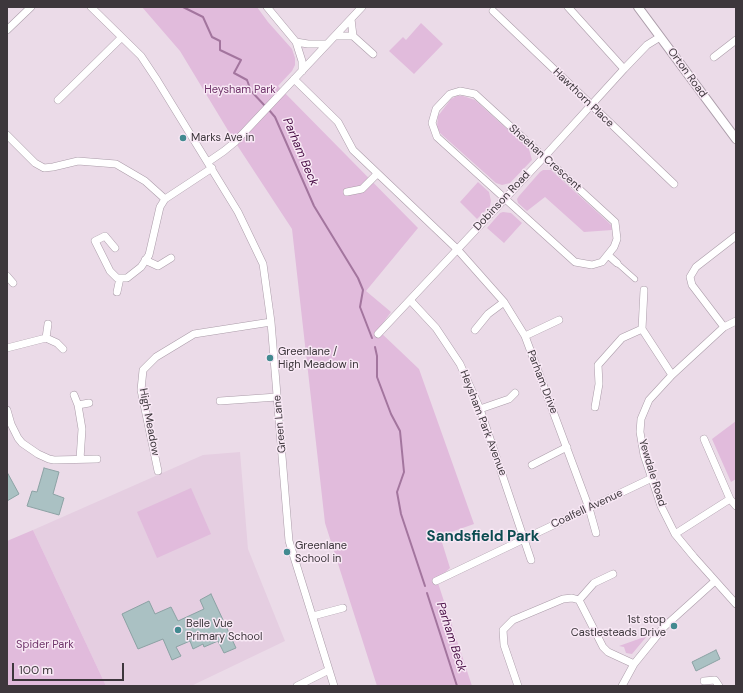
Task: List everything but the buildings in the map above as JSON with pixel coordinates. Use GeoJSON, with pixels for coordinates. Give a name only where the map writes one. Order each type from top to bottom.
{"type":"FeatureCollection","features":[{"type":"Feature","properties":{"kind":"street"},"geometry":{"type":"LineString","coordinates":[[7,30],[31,7]]}},
{"type":"Feature","properties":{"kind":"street","name":"Green Lane"},"geometry":{"type":"LineString","coordinates":[[91,7],[140,56],[149,68],[238,212],[262,264],[271,322],[289,541],[334,686]]}},
{"type":"Feature","properties":{"kind":"street"},"geometry":{"type":"LineString","coordinates":[[267,7],[296,42],[302,62],[302,71]]}},
{"type":"Feature","properties":{"kind":"street"},"geometry":{"type":"LineString","coordinates":[[115,248],[105,236],[94,241],[110,271],[117,278],[127,278],[142,267],[148,255],[160,207],[165,199],[210,165],[235,142],[362,7]]}},
{"type":"Feature","properties":{"kind":"street"},"geometry":{"type":"LineString","coordinates":[[568,7],[624,69]]}},
{"type":"Feature","properties":{"kind":"street","name":"Orton Road"},"geometry":{"type":"LineString","coordinates":[[638,7],[736,139]]}},
{"type":"Feature","properties":{"kind":"street","name":"Hawthorn Place"},"geometry":{"type":"LineString","coordinates":[[493,11],[674,184]]}},
{"type":"Feature","properties":{"kind":"street"},"geometry":{"type":"LineString","coordinates":[[351,19],[353,36],[373,54]]}},
{"type":"Feature","properties":{"kind":"street"},"geometry":{"type":"LineString","coordinates":[[335,36],[353,36]]}},
{"type":"Feature","properties":{"kind":"street","name":"Dobinson Road"},"geometry":{"type":"LineString","coordinates":[[378,334],[544,157],[624,69],[647,45],[660,37]]}},
{"type":"Feature","properties":{"kind":"street"},"geometry":{"type":"LineString","coordinates":[[58,100],[121,38]]}},
{"type":"Feature","properties":{"kind":"street"},"geometry":{"type":"LineString","coordinates":[[714,57],[736,40]]}},
{"type":"Feature","properties":{"kind":"street"},"geometry":{"type":"LineString","coordinates":[[296,42],[308,44],[328,44]]}},
{"type":"Feature","properties":{"kind":"street","name":"Parham Drive"},"geometry":{"type":"LineString","coordinates":[[294,79],[338,122],[353,150],[457,249],[504,302],[525,336],[589,508],[596,533]]}},
{"type":"Feature","properties":{"kind":"street","name":"Sheehan Crescent"},"geometry":{"type":"LineString","coordinates":[[460,91],[475,94],[544,157],[615,222],[617,239],[608,255],[602,262],[592,265],[574,262],[438,137],[432,123],[436,109],[450,94],[460,91]]}},
{"type":"Feature","properties":{"kind":"street"},"geometry":{"type":"LineString","coordinates":[[7,135],[35,163],[44,168],[53,168],[78,161],[116,164],[145,180],[165,199]]}},
{"type":"Feature","properties":{"kind":"street"},"geometry":{"type":"LineString","coordinates":[[348,192],[362,189],[378,174]]}},
{"type":"Feature","properties":{"kind":"street"},"geometry":{"type":"LineString","coordinates":[[724,327],[692,285],[690,277],[696,267],[736,236]]}},
{"type":"Feature","properties":{"kind":"street"},"geometry":{"type":"LineString","coordinates":[[608,255],[635,279]]}},
{"type":"Feature","properties":{"kind":"street"},"geometry":{"type":"LineString","coordinates":[[145,260],[158,266],[171,258]]}},
{"type":"Feature","properties":{"kind":"street"},"geometry":{"type":"LineString","coordinates":[[7,276],[13,283]]}},
{"type":"Feature","properties":{"kind":"street"},"geometry":{"type":"LineString","coordinates":[[117,292],[120,278]]}},
{"type":"Feature","properties":{"kind":"street"},"geometry":{"type":"LineString","coordinates":[[644,290],[642,329],[672,375]]}},
{"type":"Feature","properties":{"kind":"street","name":"Heysham Park Avenue"},"geometry":{"type":"LineString","coordinates":[[410,300],[436,328],[460,364],[480,409],[525,538],[531,560]]}},
{"type":"Feature","properties":{"kind":"street"},"geometry":{"type":"LineString","coordinates":[[475,330],[488,314],[504,302]]}},
{"type":"Feature","properties":{"kind":"street"},"geometry":{"type":"LineString","coordinates":[[525,336],[559,320]]}},
{"type":"Feature","properties":{"kind":"street","name":"Yewdale Road"},"geometry":{"type":"LineString","coordinates":[[736,321],[724,327],[672,375],[649,400],[641,419],[641,442],[661,506],[675,534],[736,604]]}},
{"type":"Feature","properties":{"kind":"street","name":"High Meadow"},"geometry":{"type":"LineString","coordinates":[[158,471],[140,390],[143,370],[156,357],[194,334],[271,322]]}},
{"type":"Feature","properties":{"kind":"street"},"geometry":{"type":"LineString","coordinates":[[46,338],[48,324]]}},
{"type":"Feature","properties":{"kind":"street"},"geometry":{"type":"LineString","coordinates":[[595,407],[599,384],[598,365],[622,338],[642,329]]}},
{"type":"Feature","properties":{"kind":"street"},"geometry":{"type":"LineString","coordinates":[[7,348],[46,338],[57,343],[63,349]]}},
{"type":"Feature","properties":{"kind":"street"},"geometry":{"type":"LineString","coordinates":[[480,409],[509,399],[515,393]]}},
{"type":"Feature","properties":{"kind":"street"},"geometry":{"type":"LineString","coordinates":[[74,394],[78,405],[82,429],[80,459]]}},
{"type":"Feature","properties":{"kind":"street"},"geometry":{"type":"LineString","coordinates":[[220,401],[277,397]]}},
{"type":"Feature","properties":{"kind":"street"},"geometry":{"type":"LineString","coordinates":[[78,405],[89,403]]}},
{"type":"Feature","properties":{"kind":"street"},"geometry":{"type":"LineString","coordinates":[[7,410],[11,424],[18,438],[22,443],[38,454],[54,460],[98,459]]}},
{"type":"Feature","properties":{"kind":"street"},"geometry":{"type":"LineString","coordinates":[[704,439],[730,499],[736,506]]}},
{"type":"Feature","properties":{"kind":"street"},"geometry":{"type":"LineString","coordinates":[[532,465],[566,447]]}},
{"type":"Feature","properties":{"kind":"street","name":"Coalfell Avenue"},"geometry":{"type":"LineString","coordinates":[[436,581],[652,478]]}},
{"type":"Feature","properties":{"kind":"street"},"geometry":{"type":"LineString","coordinates":[[675,534],[730,499]]}},
{"type":"Feature","properties":{"kind":"street"},"geometry":{"type":"LineString","coordinates":[[579,600],[594,583],[613,574]]}},
{"type":"Feature","properties":{"kind":"street"},"geometry":{"type":"LineString","coordinates":[[622,686],[634,664],[664,627],[715,581]]}},
{"type":"Feature","properties":{"kind":"street"},"geometry":{"type":"LineString","coordinates":[[518,686],[504,645],[502,630],[513,620],[563,599],[572,598],[579,600],[603,646],[608,652],[634,664]]}},
{"type":"Feature","properties":{"kind":"street"},"geometry":{"type":"LineString","coordinates":[[313,616],[342,608]]}},
{"type":"Feature","properties":{"kind":"street"},"geometry":{"type":"LineString","coordinates":[[297,686],[329,670]]}},
{"type":"Feature","properties":{"kind":"street"},"geometry":{"type":"LineString","coordinates":[[704,682],[715,680],[719,686]]}},
{"type":"Feature","properties":{"kind":"shaded area","name":"Belle Vue Primary School"},"geometry":{"type":"Polygon","coordinates":[[[240,452],[248,549],[285,641],[191,686],[106,686],[33,530],[203,455],[240,452]]]}},
{"type":"Feature","properties":{"kind":"green space","name":"Heysham Park"},"geometry":{"type":"Polygon","coordinates":[[[142,7],[257,7],[292,49],[295,58],[295,65],[292,71],[278,86],[418,228],[366,291],[391,312],[378,330],[419,369],[474,524],[440,536],[450,568],[437,580],[472,686],[377,686],[325,523],[292,229],[235,142],[180,51],[142,7]]]}},
{"type":"Feature","properties":{"kind":"green space"},"geometry":{"type":"Polygon","coordinates":[[[421,23],[443,44],[414,74],[389,51],[403,37],[406,40],[421,23]]]}},
{"type":"Feature","properties":{"kind":"green space"},"geometry":{"type":"Polygon","coordinates":[[[457,96],[463,96],[475,100],[529,149],[532,160],[510,183],[502,185],[496,183],[440,133],[437,127],[438,116],[451,99],[457,96]]]}},
{"type":"Feature","properties":{"kind":"green space"},"geometry":{"type":"Polygon","coordinates":[[[543,170],[551,170],[607,221],[611,225],[612,230],[584,232],[545,197],[527,211],[518,203],[517,199],[543,170]]]}},
{"type":"Feature","properties":{"kind":"green space"},"geometry":{"type":"Polygon","coordinates":[[[478,182],[489,192],[491,201],[490,206],[477,219],[460,202],[478,182]]]}},
{"type":"Feature","properties":{"kind":"green space"},"geometry":{"type":"Polygon","coordinates":[[[500,213],[511,213],[522,223],[504,243],[487,228],[500,213]]]}},
{"type":"Feature","properties":{"kind":"green space"},"geometry":{"type":"Polygon","coordinates":[[[736,421],[736,479],[731,482],[712,439],[736,421]]]}},
{"type":"Feature","properties":{"kind":"green space"},"geometry":{"type":"Polygon","coordinates":[[[191,488],[211,534],[157,558],[137,512],[191,488]]]}},
{"type":"Feature","properties":{"kind":"green space","name":"Spider Park"},"geometry":{"type":"Polygon","coordinates":[[[33,530],[106,686],[7,686],[7,541],[33,530]]]}},
{"type":"Feature","properties":{"kind":"green space"},"geometry":{"type":"Polygon","coordinates":[[[647,636],[632,654],[626,653],[624,647],[619,646],[647,636]]]}},
{"type":"Feature","properties":{"kind":"waterway","name":"Parham Beck"},"geometry":{"type":"LineString","coordinates":[[183,7],[203,17],[212,37],[220,41],[220,50],[241,60],[234,73],[247,80],[251,91],[266,107]]}},
{"type":"Feature","properties":{"kind":"waterway","name":"Parham Beck"},"geometry":{"type":"LineString","coordinates":[[269,110],[275,117],[314,206],[358,278],[363,290],[360,307],[372,338]]}},
{"type":"Feature","properties":{"kind":"waterway","name":"Parham Beck"},"geometry":{"type":"LineString","coordinates":[[375,347],[377,356],[377,377],[391,414],[400,431],[404,472],[397,492],[401,514],[425,586]]}},
{"type":"Feature","properties":{"kind":"waterway","name":"Parham Beck"},"geometry":{"type":"LineString","coordinates":[[427,593],[457,686]]}},
{"type":"Feature","properties":{"kind":"place","name":"Marks Ave in"},"geometry":{"type":"Point","coordinates":[183,138]}},
{"type":"Feature","properties":{"kind":"place","name":"Greenlane / High Meadow in"},"geometry":{"type":"Point","coordinates":[270,358]}},
{"type":"Feature","properties":{"kind":"place","name":"Greenlane School in"},"geometry":{"type":"Point","coordinates":[287,552]}},
{"type":"Feature","properties":{"kind":"place","name":"1st stop Castlesteads Drive"},"geometry":{"type":"Point","coordinates":[674,626]}},
{"type":"Feature","properties":{"kind":"place","name":"Belle Vue Primary School"},"geometry":{"type":"Point","coordinates":[178,630]}},
{"type":"Feature","properties":{"kind":"district","name":"Sandsfield Park"},"geometry":{"type":"Point","coordinates":[483,537]}}]}
